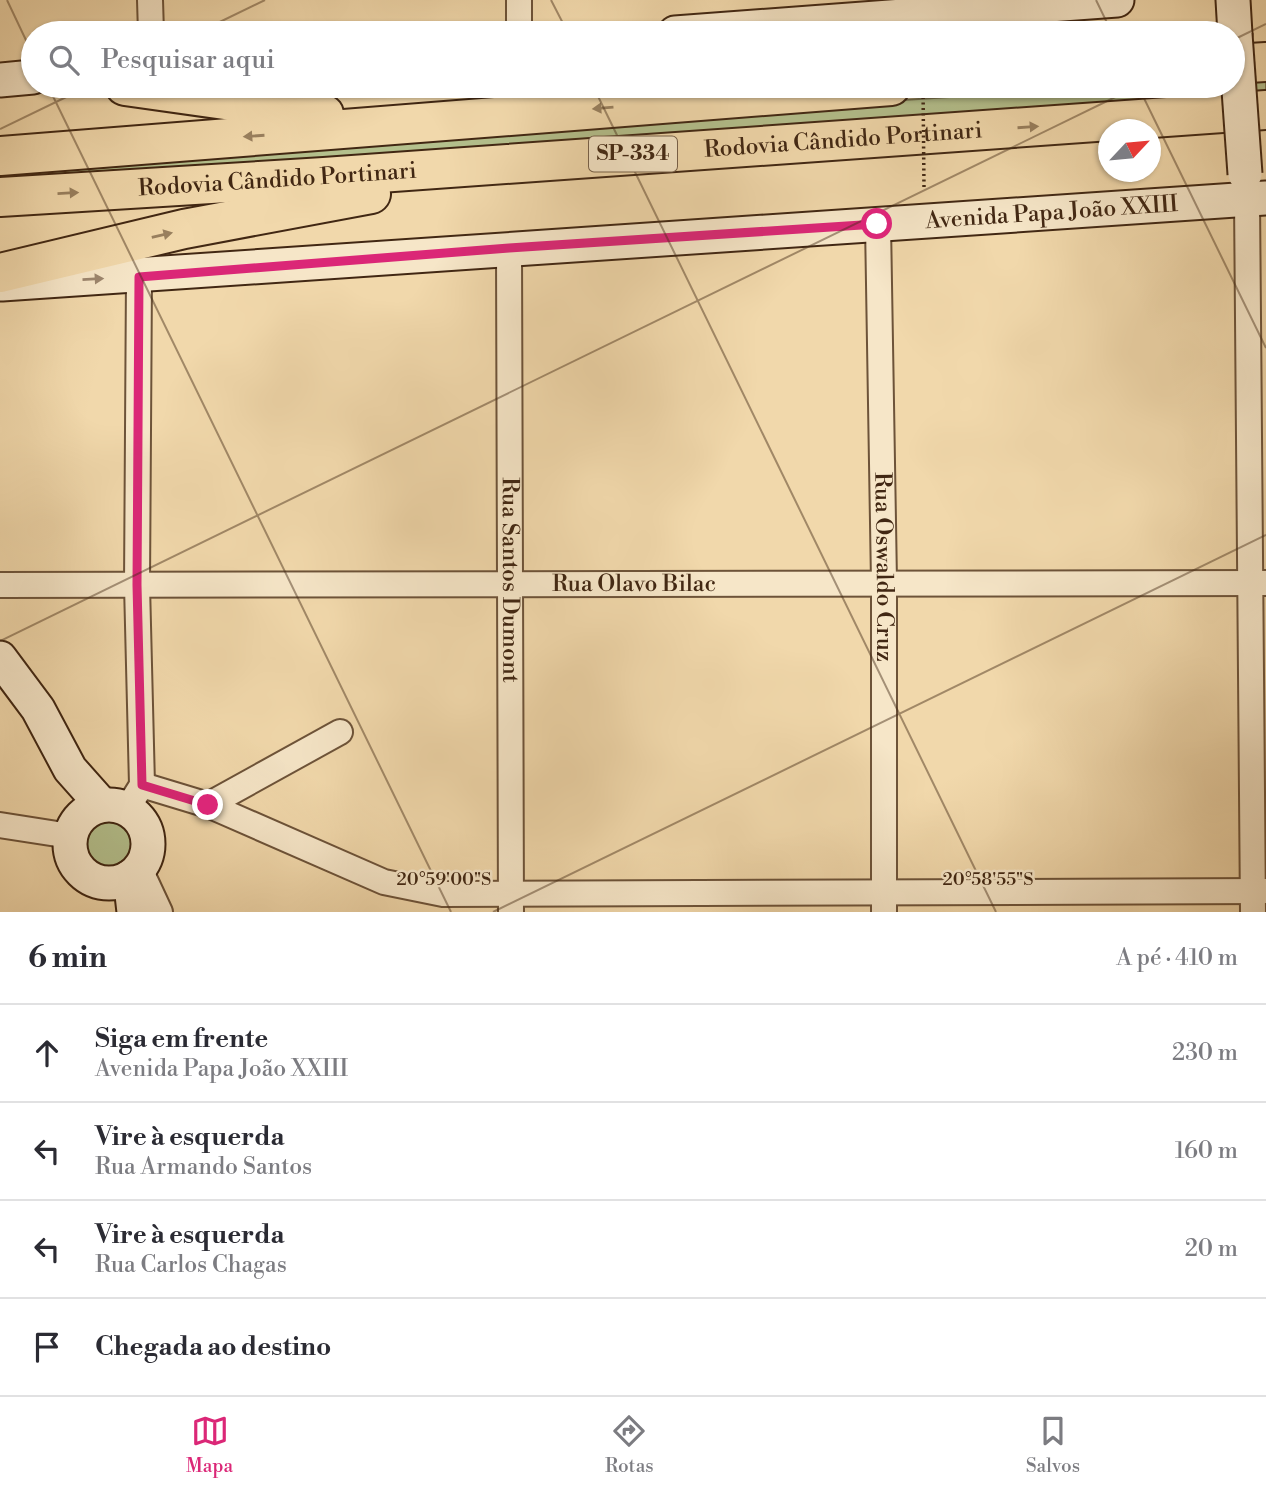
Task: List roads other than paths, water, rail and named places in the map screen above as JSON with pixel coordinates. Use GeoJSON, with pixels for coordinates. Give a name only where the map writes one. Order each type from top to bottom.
{"type":"FeatureCollection","features":[{"type":"Feature","properties":{"kind":"highway"},"geometry":{"type":"LineString","coordinates":[[1245,53],[1266,62]]}},
{"type":"Feature","properties":{"kind":"highway"},"geometry":{"type":"LineString","coordinates":[[212,98],[343,116],[413,119],[522,115]]}},
{"type":"Feature","properties":{"kind":"highway","name":"Rodovia Cândido Portinari"},"geometry":{"type":"LineString","coordinates":[[0,156],[738,98]]}},
{"type":"Feature","properties":{"kind":"highway","name":"Rodovia Cândido Portinari"},"geometry":{"type":"LineString","coordinates":[[0,197],[1266,110]]}},
{"type":"Feature","properties":{"kind":"highway"},"geometry":{"type":"LineString","coordinates":[[0,273],[184,229],[265,216],[529,161]]}},
{"type":"Feature","properties":{"kind":"main road"},"geometry":{"type":"LineString","coordinates":[[778,21],[899,7],[1117,0]]}},
{"type":"Feature","properties":{"kind":"main road"},"geometry":{"type":"LineString","coordinates":[[1233,0],[1233,21]]}},
{"type":"Feature","properties":{"kind":"main road"},"geometry":{"type":"LineString","coordinates":[[0,79],[21,78]]}},
{"type":"Feature","properties":{"kind":"main road"},"geometry":{"type":"LineString","coordinates":[[1241,98],[1253,191]]}},
{"type":"Feature","properties":{"kind":"main road","name":"Avenida Papa João XXIII"},"geometry":{"type":"LineString","coordinates":[[0,284],[139,277],[509,248],[877,224],[1253,191]]}},
{"type":"Feature","properties":{"kind":"main road"},"geometry":{"type":"LineString","coordinates":[[0,658],[38,709],[70,769],[104,810],[136,815],[148,836],[145,859],[135,873],[119,882],[94,881],[83,874],[74,863],[104,810]]}},
{"type":"Feature","properties":{"kind":"main road"},"geometry":{"type":"LineString","coordinates":[[134,912],[135,873]]}},
{"type":"Feature","properties":{"kind":"main road"},"geometry":{"type":"LineString","coordinates":[[94,881],[109,912]]}},
{"type":"Feature","properties":{"kind":"street"},"geometry":{"type":"LineString","coordinates":[[150,0],[151,21]]}},
{"type":"Feature","properties":{"kind":"street"},"geometry":{"type":"LineString","coordinates":[[519,0],[519,21]]}},
{"type":"Feature","properties":{"kind":"street"},"geometry":{"type":"LineString","coordinates":[[208,805],[384,882],[443,894],[511,903],[1257,898],[1259,583],[1253,191]]}},
{"type":"Feature","properties":{"kind":"street","name":"Rua Oswaldo Cruz"},"geometry":{"type":"LineString","coordinates":[[877,224],[884,582],[884,902]]}},
{"type":"Feature","properties":{"kind":"street","name":"Rua Santos Dumont"},"geometry":{"type":"LineString","coordinates":[[509,248],[511,903]]}},
{"type":"Feature","properties":{"kind":"street"},"geometry":{"type":"LineString","coordinates":[[104,810],[137,585],[139,277]]}},
{"type":"Feature","properties":{"kind":"street","name":"Rua Olavo Bilac"},"geometry":{"type":"LineString","coordinates":[[0,584],[1259,583]]}},
{"type":"Feature","properties":{"kind":"street"},"geometry":{"type":"LineString","coordinates":[[0,825],[104,810],[208,805],[340,732]]}},
{"type":"Feature","properties":{"kind":"street"},"geometry":{"type":"LineString","coordinates":[[135,873],[160,912]]}}]}
